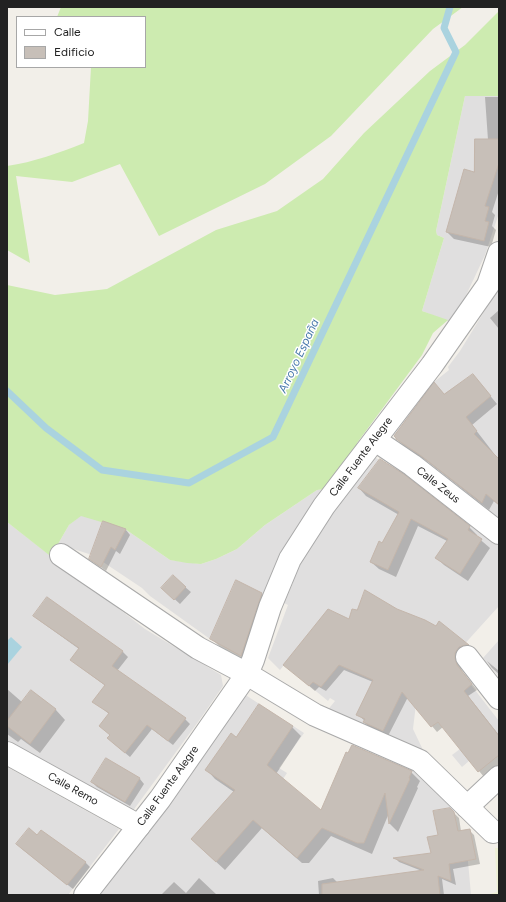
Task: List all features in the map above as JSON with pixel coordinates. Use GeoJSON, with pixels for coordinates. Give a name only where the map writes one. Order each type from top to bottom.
{"type":"FeatureCollection","features":[{"type":"Feature","properties":{"kind":"street","name":"Calle Fuente Alegre"},"geometry":{"type":"LineString","coordinates":[[84,895],[160,799],[247,674],[270,607],[290,559],[324,506],[432,365],[488,285],[499,254]]}},
{"type":"Feature","properties":{"kind":"street","name":"Calle Zeus"},"geometry":{"type":"LineString","coordinates":[[375,440],[412,466],[499,533]]}},
{"type":"Feature","properties":{"kind":"street"},"geometry":{"type":"LineString","coordinates":[[61,555],[198,648],[247,674],[315,715],[420,761],[493,832]]}},
{"type":"Feature","properties":{"kind":"street"},"geometry":{"type":"LineString","coordinates":[[467,657],[499,698]]}},
{"type":"Feature","properties":{"kind":"street","name":"Calle Remo"},"geometry":{"type":"LineString","coordinates":[[7,753],[139,826]]}},
{"type":"Feature","properties":{"kind":"street"},"geometry":{"type":"LineString","coordinates":[[467,807],[499,777]]}},
{"type":"Feature","properties":{"kind":"shaded area"},"geometry":{"type":"Polygon","coordinates":[[[465,96],[499,96],[499,213],[485,255],[453,323],[422,311],[444,238],[437,235],[436,231],[465,96]]]}},
{"type":"Feature","properties":{"kind":"shaded area"},"geometry":{"type":"Polygon","coordinates":[[[499,284],[499,519],[388,431],[431,380],[434,382],[449,370],[448,367],[460,351],[490,302],[499,284]]]}},
{"type":"Feature","properties":{"kind":"shaded area"},"geometry":{"type":"Polygon","coordinates":[[[374,457],[419,480],[471,525],[499,546],[499,606],[451,659],[499,721],[499,755],[478,772],[469,761],[462,767],[452,755],[460,749],[438,721],[431,727],[421,715],[416,704],[413,729],[423,750],[326,712],[335,701],[330,698],[328,701],[284,665],[280,670],[268,658],[288,605],[284,603],[293,583],[289,580],[301,553],[374,457]]]}},
{"type":"Feature","properties":{"kind":"shaded area"},"geometry":{"type":"Polygon","coordinates":[[[325,489],[243,657],[210,639],[150,596],[142,588],[103,562],[89,554],[58,544],[69,525],[81,515],[125,529],[170,560],[201,564],[237,549],[265,525],[317,490],[325,489]]]}},
{"type":"Feature","properties":{"kind":"shaded area"},"geometry":{"type":"Polygon","coordinates":[[[7,522],[145,629],[221,675],[223,686],[132,812],[7,740],[7,522]]]}},
{"type":"Feature","properties":{"kind":"shaded area"},"geometry":{"type":"Polygon","coordinates":[[[499,640],[499,677],[483,658],[499,640]]]}},
{"type":"Feature","properties":{"kind":"shaded area"},"geometry":{"type":"Polygon","coordinates":[[[244,694],[304,733],[279,768],[287,773],[283,779],[316,821],[346,752],[348,753],[351,745],[412,770],[453,807],[458,831],[470,829],[474,849],[466,850],[471,895],[99,895],[244,694]]]}},
{"type":"Feature","properties":{"kind":"shaded area"},"geometry":{"type":"Polygon","coordinates":[[[7,767],[119,829],[68,895],[7,895],[7,767]]]}},
{"type":"Feature","properties":{"kind":"green space"},"geometry":{"type":"Polygon","coordinates":[[[61,7],[463,7],[433,29],[331,136],[265,184],[159,236],[120,164],[72,182],[16,176],[30,263],[7,250],[7,166],[46,157],[84,143],[88,121],[91,68],[146,68],[146,16],[57,16],[61,7]]]}},
{"type":"Feature","properties":{"kind":"green space"},"geometry":{"type":"Polygon","coordinates":[[[499,11],[499,96],[465,96],[436,231],[437,235],[444,238],[422,311],[448,320],[433,333],[422,355],[357,443],[360,446],[325,489],[317,490],[265,525],[237,549],[201,564],[170,560],[125,529],[81,516],[69,525],[58,544],[49,555],[7,522],[7,285],[55,295],[107,289],[216,230],[277,211],[323,179],[364,133],[430,71],[465,45],[499,11]]]}},
{"type":"Feature","properties":{"kind":"green space"},"geometry":{"type":"Polygon","coordinates":[[[495,848],[499,848],[499,895],[487,895],[497,892],[495,848]]]}},
{"type":"Feature","properties":{"kind":"water"},"geometry":{"type":"Polygon","coordinates":[[[11,637],[22,647],[7,665],[7,641],[11,637]]]}},
{"type":"Feature","properties":{"kind":"building"},"geometry":{"type":"Polygon","coordinates":[[[475,139],[499,139],[499,163],[485,206],[489,207],[485,221],[489,222],[484,241],[446,232],[464,169],[474,172],[475,139]]]}},
{"type":"Feature","properties":{"kind":"building"},"geometry":{"type":"Polygon","coordinates":[[[473,374],[491,396],[466,417],[477,431],[474,434],[499,459],[499,505],[486,494],[482,503],[394,436],[434,382],[444,394],[473,374]]]}},
{"type":"Feature","properties":{"kind":"building"},"geometry":{"type":"Polygon","coordinates":[[[380,459],[405,475],[470,526],[468,530],[482,539],[460,574],[435,558],[448,539],[411,519],[388,570],[370,562],[379,541],[382,543],[399,512],[358,488],[380,459]]]}},
{"type":"Feature","properties":{"kind":"building"},"geometry":{"type":"Polygon","coordinates":[[[103,521],[126,529],[115,550],[111,547],[101,567],[89,559],[103,521]]]}},
{"type":"Feature","properties":{"kind":"building"},"geometry":{"type":"Polygon","coordinates":[[[173,575],[186,587],[174,600],[161,588],[173,575]]]}},
{"type":"Feature","properties":{"kind":"building"},"geometry":{"type":"Polygon","coordinates":[[[236,580],[262,593],[241,656],[210,639],[236,580]]]}},
{"type":"Feature","properties":{"kind":"building"},"geometry":{"type":"Polygon","coordinates":[[[365,590],[397,609],[436,626],[439,621],[469,645],[459,647],[455,653],[457,665],[472,684],[464,691],[499,736],[499,755],[478,772],[438,722],[431,727],[402,692],[383,731],[363,722],[365,719],[356,715],[373,680],[339,665],[321,687],[313,682],[309,686],[283,665],[328,609],[349,619],[352,609],[357,610],[365,590]]]}},
{"type":"Feature","properties":{"kind":"building"},"geometry":{"type":"Polygon","coordinates":[[[47,597],[123,651],[112,666],[186,718],[168,741],[147,725],[125,753],[107,738],[110,735],[99,726],[109,713],[92,702],[105,685],[70,660],[79,648],[33,616],[47,597]]]}},
{"type":"Feature","properties":{"kind":"building"},"geometry":{"type":"Polygon","coordinates":[[[31,690],[56,709],[30,744],[7,726],[7,721],[31,690]]]}},
{"type":"Feature","properties":{"kind":"building"},"geometry":{"type":"Polygon","coordinates":[[[259,704],[293,726],[267,765],[321,810],[346,752],[348,753],[352,745],[412,771],[409,778],[410,779],[389,824],[385,793],[364,843],[357,843],[322,828],[297,858],[253,820],[216,862],[191,839],[235,790],[205,770],[231,733],[236,737],[259,704]]]}},
{"type":"Feature","properties":{"kind":"building"},"geometry":{"type":"Polygon","coordinates":[[[106,758],[140,778],[125,802],[91,782],[106,758]]]}},
{"type":"Feature","properties":{"kind":"building"},"geometry":{"type":"Polygon","coordinates":[[[450,808],[454,812],[458,831],[470,829],[476,859],[449,864],[451,881],[438,876],[440,895],[322,895],[322,884],[424,870],[393,858],[431,853],[427,837],[438,835],[433,811],[450,808]]]}},
{"type":"Feature","properties":{"kind":"building"},"geometry":{"type":"Polygon","coordinates":[[[29,828],[37,835],[41,830],[86,862],[67,885],[16,844],[29,828]]]}},
{"type":"Feature","properties":{"kind":"waterway","name":"Arroyo España"},"geometry":{"type":"LineString","coordinates":[[7,391],[46,428],[102,470],[189,483],[273,437],[456,52],[444,28],[450,7]]}}]}
